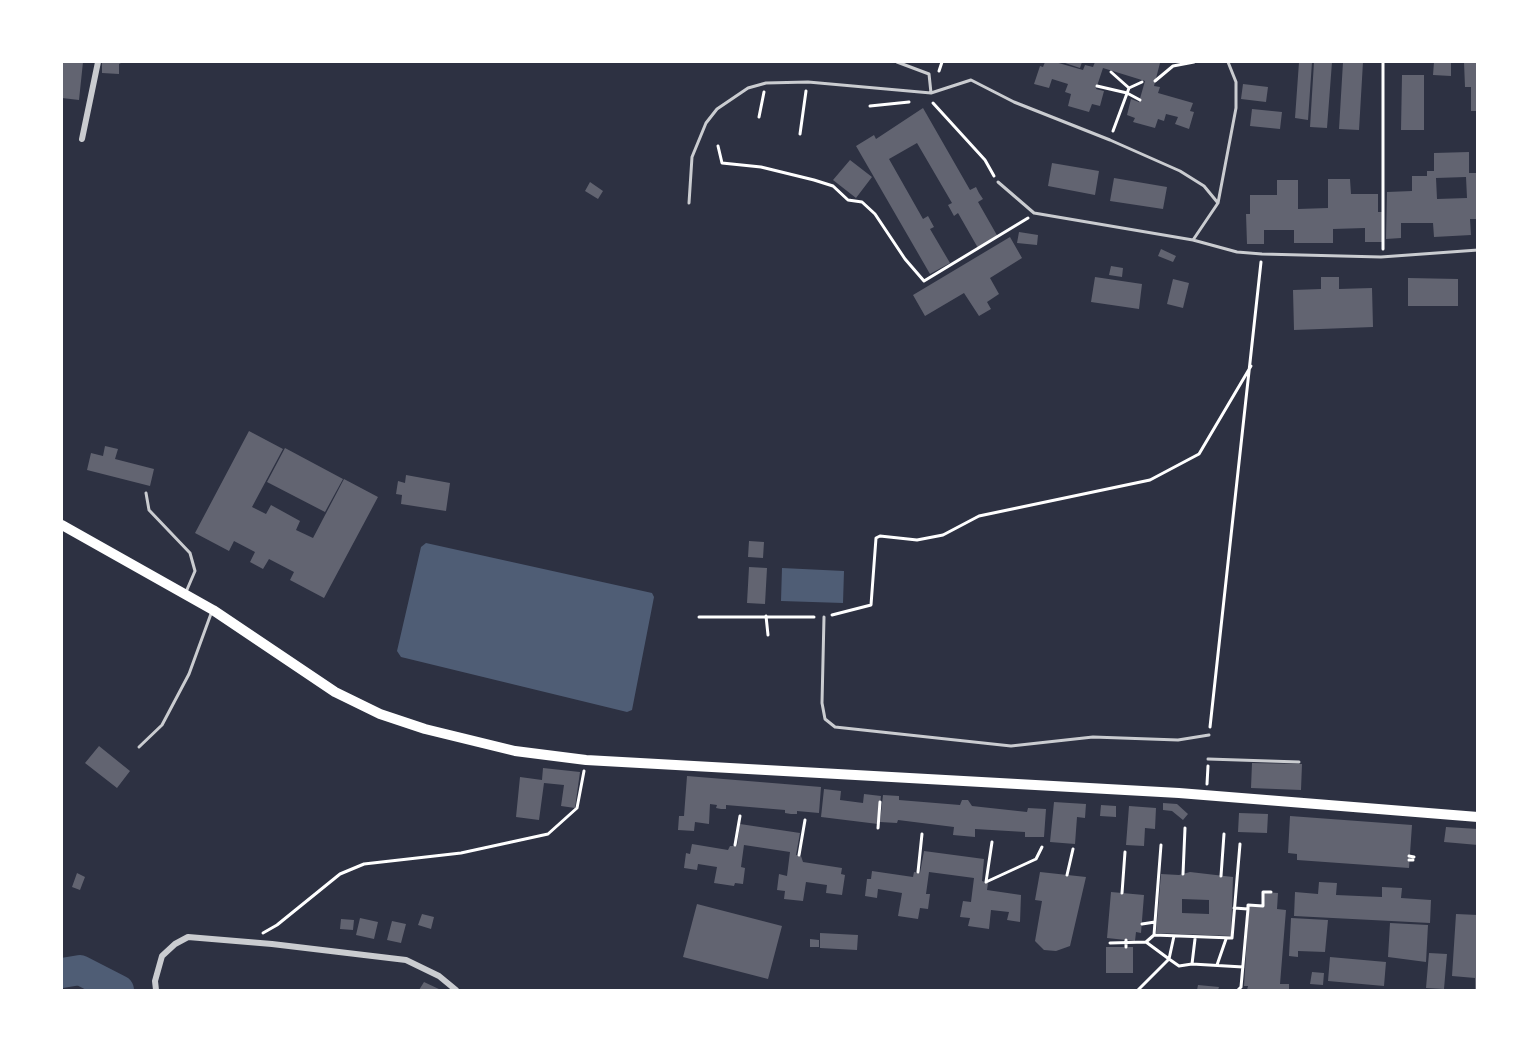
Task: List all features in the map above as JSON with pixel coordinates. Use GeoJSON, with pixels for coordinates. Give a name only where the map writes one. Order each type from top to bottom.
{"type":"FeatureCollection","features":[{"type":"Feature","properties":{"kind":"main road"},"geometry":{"type":"LineString","coordinates":[[62,525],[213,610],[335,692],[380,714],[471,741],[515,751],[586,760],[1207,796],[1478,817]]}},
{"type":"Feature","properties":{"kind":"street"},"geometry":{"type":"LineString","coordinates":[[82,139],[98,62]]}},
{"type":"Feature","properties":{"kind":"street"},"geometry":{"type":"LineString","coordinates":[[156,990],[156,974],[162,956],[175,944],[188,937],[406,960],[439,976],[456,990]]}},
{"type":"Feature","properties":{"kind":"lane"},"geometry":{"type":"LineString","coordinates":[[897,62],[929,74],[931,93]]}},
{"type":"Feature","properties":{"kind":"lane"},"geometry":{"type":"LineString","coordinates":[[1194,240],[1218,203],[1236,108],[1236,82],[1228,62]]}},
{"type":"Feature","properties":{"kind":"lane"},"geometry":{"type":"LineString","coordinates":[[688,203],[692,157],[706,123],[733,97],[748,88],[766,83],[808,82],[931,93],[971,80],[1014,102],[1180,171],[1204,186],[1218,203]]}},
{"type":"Feature","properties":{"kind":"lane"},"geometry":{"type":"LineString","coordinates":[[998,182],[1034,213],[1194,240],[1237,252],[1381,257],[1478,250]]}},
{"type":"Feature","properties":{"kind":"lane"},"geometry":{"type":"LineString","coordinates":[[146,492],[149,510],[190,553],[195,571],[185,593]]}},
{"type":"Feature","properties":{"kind":"lane"},"geometry":{"type":"LineString","coordinates":[[139,747],[162,725],[189,674],[213,610]]}},
{"type":"Feature","properties":{"kind":"lane"},"geometry":{"type":"LineString","coordinates":[[824,617],[822,703],[825,719],[835,727],[1011,746],[1093,737],[1179,740],[1200,739],[1209,735]]}},
{"type":"Feature","properties":{"kind":"lane"},"geometry":{"type":"LineString","coordinates":[[1208,759],[1299,762]]}},
{"type":"Feature","properties":{"kind":"path"},"geometry":{"type":"LineString","coordinates":[[1155,81],[1173,66],[1194,62]]}},
{"type":"Feature","properties":{"kind":"path"},"geometry":{"type":"LineString","coordinates":[[1381,257],[1384,245],[1383,62]]}},
{"type":"Feature","properties":{"kind":"path"},"geometry":{"type":"LineString","coordinates":[[1111,72],[1140,100]]}},
{"type":"Feature","properties":{"kind":"path"},"geometry":{"type":"LineString","coordinates":[[800,134],[808,82]]}},
{"type":"Feature","properties":{"kind":"path"},"geometry":{"type":"LineString","coordinates":[[1097,86],[1128,90],[1142,82]]}},
{"type":"Feature","properties":{"kind":"path"},"geometry":{"type":"LineString","coordinates":[[759,117],[766,83]]}},
{"type":"Feature","properties":{"kind":"path"},"geometry":{"type":"LineString","coordinates":[[1110,140],[1128,90]]}},
{"type":"Feature","properties":{"kind":"path"},"geometry":{"type":"LineString","coordinates":[[925,100],[935,104],[985,160],[998,182]]}},
{"type":"Feature","properties":{"kind":"path"},"geometry":{"type":"LineString","coordinates":[[870,106],[915,101]]}},
{"type":"Feature","properties":{"kind":"path"},"geometry":{"type":"LineString","coordinates":[[718,146],[722,162],[761,167],[814,180],[833,186],[848,200],[862,202],[875,214],[905,259],[924,281],[1004,235],[1034,213]]}},
{"type":"Feature","properties":{"kind":"path"},"geometry":{"type":"LineString","coordinates":[[1209,735],[1262,254]]}},
{"type":"Feature","properties":{"kind":"path"},"geometry":{"type":"LineString","coordinates":[[699,616],[824,617],[871,605],[874,600],[876,538],[880,536],[917,540],[943,535],[979,516],[1150,480],[1199,454],[1251,366]]}},
{"type":"Feature","properties":{"kind":"path"},"geometry":{"type":"LineString","coordinates":[[766,616],[768,635]]}},
{"type":"Feature","properties":{"kind":"path"},"geometry":{"type":"LineString","coordinates":[[1207,796],[1208,759]]}},
{"type":"Feature","properties":{"kind":"path"},"geometry":{"type":"LineString","coordinates":[[238,941],[260,934],[277,924],[340,874],[364,864],[461,853],[548,834],[577,808],[586,760]]}},
{"type":"Feature","properties":{"kind":"path"},"geometry":{"type":"LineString","coordinates":[[878,828],[880,802]]}},
{"type":"Feature","properties":{"kind":"path"},"geometry":{"type":"LineString","coordinates":[[735,845],[740,816]]}},
{"type":"Feature","properties":{"kind":"path"},"geometry":{"type":"LineString","coordinates":[[799,855],[806,820]]}},
{"type":"Feature","properties":{"kind":"path"},"geometry":{"type":"LineString","coordinates":[[1183,874],[1185,828]]}},
{"type":"Feature","properties":{"kind":"path"},"geometry":{"type":"LineString","coordinates":[[918,872],[922,834]]}},
{"type":"Feature","properties":{"kind":"path"},"geometry":{"type":"LineString","coordinates":[[1221,876],[1224,834]]}},
{"type":"Feature","properties":{"kind":"path"},"geometry":{"type":"LineString","coordinates":[[992,842],[986,882],[1036,860],[1042,847]]}},
{"type":"Feature","properties":{"kind":"path"},"geometry":{"type":"LineString","coordinates":[[1110,943],[1146,942],[1154,935],[1232,938],[1240,844]]}},
{"type":"Feature","properties":{"kind":"path"},"geometry":{"type":"LineString","coordinates":[[1154,935],[1161,845]]}},
{"type":"Feature","properties":{"kind":"path"},"geometry":{"type":"LineString","coordinates":[[1067,875],[1073,849]]}},
{"type":"Feature","properties":{"kind":"path"},"geometry":{"type":"LineString","coordinates":[[1122,893],[1125,852]]}},
{"type":"Feature","properties":{"kind":"path"},"geometry":{"type":"LineString","coordinates":[[1237,990],[1241,987],[1248,905],[1263,906],[1263,892],[1272,892]]}},
{"type":"Feature","properties":{"kind":"path"},"geometry":{"type":"LineString","coordinates":[[1234,908],[1248,909]]}},
{"type":"Feature","properties":{"kind":"path"},"geometry":{"type":"LineString","coordinates":[[1142,924],[1155,922]]}},
{"type":"Feature","properties":{"kind":"path"},"geometry":{"type":"LineString","coordinates":[[1138,990],[1169,959],[1174,936]]}},
{"type":"Feature","properties":{"kind":"path"},"geometry":{"type":"LineString","coordinates":[[1192,964],[1195,939]]}},
{"type":"Feature","properties":{"kind":"path"},"geometry":{"type":"LineString","coordinates":[[1217,965],[1226,939]]}},
{"type":"Feature","properties":{"kind":"path"},"geometry":{"type":"LineString","coordinates":[[1146,942],[1179,966],[1192,964],[1243,967]]}},
{"type":"Feature","properties":{"kind":"water"},"geometry":{"type":"Polygon","coordinates":[[[426,543],[652,593],[654,597],[632,710],[627,712],[401,657],[397,651],[421,547],[426,543]]]}},
{"type":"Feature","properties":{"kind":"water"},"geometry":{"type":"Polygon","coordinates":[[[782,568],[844,571],[843,603],[781,601],[782,568]]]}},
{"type":"Feature","properties":{"kind":"building"},"geometry":{"type":"Polygon","coordinates":[[[62,62],[83,62],[79,100],[62,98],[62,62]]]}},
{"type":"Feature","properties":{"kind":"building"},"geometry":{"type":"Polygon","coordinates":[[[102,62],[123,62],[119,64],[119,74],[102,73],[102,62]]]}},
{"type":"Feature","properties":{"kind":"building"},"geometry":{"type":"Polygon","coordinates":[[[1045,62],[1055,62],[1083,70],[1085,65],[1093,67],[1095,62],[1160,63],[1154,86],[1160,87],[1158,93],[1193,103],[1190,111],[1194,112],[1189,129],[1175,124],[1178,117],[1166,114],[1164,121],[1158,119],[1155,128],[1133,122],[1135,118],[1127,115],[1131,99],[1139,102],[1145,81],[1103,68],[1096,89],[1104,91],[1100,106],[1092,104],[1089,112],[1068,106],[1071,94],[1065,92],[1068,84],[1052,79],[1049,88],[1034,84],[1040,66],[1043,67],[1045,62]]]}},
{"type":"Feature","properties":{"kind":"building"},"geometry":{"type":"Polygon","coordinates":[[[1062,62],[1082,62],[1080,68],[1062,62]]]}},
{"type":"Feature","properties":{"kind":"building"},"geometry":{"type":"Polygon","coordinates":[[[1299,62],[1312,62],[1308,120],[1295,118],[1299,62]]]}},
{"type":"Feature","properties":{"kind":"building"},"geometry":{"type":"Polygon","coordinates":[[[1314,62],[1332,62],[1327,128],[1310,127],[1314,62]]]}},
{"type":"Feature","properties":{"kind":"building"},"geometry":{"type":"Polygon","coordinates":[[[1343,62],[1363,62],[1359,130],[1339,129],[1343,62]]]}},
{"type":"Feature","properties":{"kind":"building"},"geometry":{"type":"Polygon","coordinates":[[[1434,62],[1451,62],[1451,76],[1433,75],[1434,62]]]}},
{"type":"Feature","properties":{"kind":"building"},"geometry":{"type":"Polygon","coordinates":[[[1464,62],[1478,62],[1478,111],[1471,111],[1471,87],[1465,87],[1464,62]]]}},
{"type":"Feature","properties":{"kind":"building"},"geometry":{"type":"Polygon","coordinates":[[[1402,75],[1424,75],[1424,130],[1401,130],[1402,75]]]}},
{"type":"Feature","properties":{"kind":"building"},"geometry":{"type":"Polygon","coordinates":[[[1243,84],[1268,87],[1266,102],[1241,99],[1243,84]]]}},
{"type":"Feature","properties":{"kind":"building"},"geometry":{"type":"Polygon","coordinates":[[[923,108],[970,190],[976,187],[983,199],[978,202],[998,237],[978,248],[958,213],[954,216],[948,205],[952,203],[917,143],[889,159],[923,219],[928,216],[934,227],[930,229],[950,263],[930,274],[856,146],[874,135],[876,139],[923,108]]]}},
{"type":"Feature","properties":{"kind":"building"},"geometry":{"type":"Polygon","coordinates":[[[1252,109],[1282,112],[1280,129],[1250,126],[1252,109]]]}},
{"type":"Feature","properties":{"kind":"building"},"geometry":{"type":"Polygon","coordinates":[[[1469,152],[1469,173],[1478,173],[1478,219],[1470,219],[1471,235],[1434,237],[1433,223],[1401,223],[1401,238],[1386,239],[1387,192],[1412,191],[1412,176],[1427,176],[1427,171],[1434,171],[1434,153],[1469,152]],[[1466,177],[1436,178],[1437,199],[1467,198],[1466,177]]]}},
{"type":"Feature","properties":{"kind":"building"},"geometry":{"type":"Polygon","coordinates":[[[850,160],[872,177],[856,198],[833,180],[850,160]]]}},
{"type":"Feature","properties":{"kind":"building"},"geometry":{"type":"Polygon","coordinates":[[[1052,163],[1099,171],[1095,195],[1048,186],[1052,163]]]}},
{"type":"Feature","properties":{"kind":"building"},"geometry":{"type":"Polygon","coordinates":[[[1114,178],[1167,187],[1163,209],[1110,201],[1114,178]]]}},
{"type":"Feature","properties":{"kind":"building"},"geometry":{"type":"Polygon","coordinates":[[[1328,179],[1350,179],[1351,194],[1378,194],[1378,212],[1382,212],[1382,242],[1365,242],[1365,228],[1333,229],[1333,243],[1294,243],[1294,230],[1264,230],[1264,244],[1247,244],[1246,214],[1250,214],[1250,195],[1277,195],[1277,180],[1298,180],[1298,209],[1328,208],[1328,179]]]}},
{"type":"Feature","properties":{"kind":"building"},"geometry":{"type":"Polygon","coordinates":[[[590,182],[603,191],[598,199],[585,191],[590,182]]]}},
{"type":"Feature","properties":{"kind":"building"},"geometry":{"type":"Polygon","coordinates":[[[1019,232],[1038,235],[1037,245],[1017,243],[1019,232]]]}},
{"type":"Feature","properties":{"kind":"building"},"geometry":{"type":"Polygon","coordinates":[[[1010,237],[1022,258],[990,278],[999,294],[987,302],[991,309],[979,316],[964,293],[925,316],[913,295],[1010,237]]]}},
{"type":"Feature","properties":{"kind":"building"},"geometry":{"type":"Polygon","coordinates":[[[1161,249],[1176,256],[1173,262],[1158,256],[1161,249]]]}},
{"type":"Feature","properties":{"kind":"building"},"geometry":{"type":"Polygon","coordinates":[[[1111,266],[1123,268],[1122,277],[1109,275],[1111,266]]]}},
{"type":"Feature","properties":{"kind":"building"},"geometry":{"type":"Polygon","coordinates":[[[1095,277],[1142,284],[1139,309],[1091,302],[1095,277]]]}},
{"type":"Feature","properties":{"kind":"building"},"geometry":{"type":"Polygon","coordinates":[[[1321,277],[1339,277],[1339,289],[1372,288],[1373,327],[1294,330],[1293,290],[1321,289],[1321,277]]]}},
{"type":"Feature","properties":{"kind":"building"},"geometry":{"type":"Polygon","coordinates":[[[1408,278],[1458,279],[1458,306],[1408,306],[1408,278]]]}},
{"type":"Feature","properties":{"kind":"building"},"geometry":{"type":"Polygon","coordinates":[[[1173,279],[1189,283],[1183,308],[1167,304],[1173,279]]]}},
{"type":"Feature","properties":{"kind":"building"},"geometry":{"type":"Polygon","coordinates":[[[249,431],[283,449],[252,507],[266,514],[271,505],[300,521],[296,530],[313,538],[344,479],[378,497],[324,598],[290,580],[294,572],[269,559],[263,569],[250,562],[255,552],[234,541],[229,551],[195,533],[249,431]]]}},
{"type":"Feature","properties":{"kind":"building"},"geometry":{"type":"Polygon","coordinates":[[[105,446],[118,449],[115,459],[154,469],[150,486],[87,470],[91,453],[103,456],[105,446]]]}},
{"type":"Feature","properties":{"kind":"building"},"geometry":{"type":"Polygon","coordinates":[[[285,448],[343,479],[325,512],[267,482],[285,448]]]}},
{"type":"Feature","properties":{"kind":"building"},"geometry":{"type":"Polygon","coordinates":[[[406,475],[450,483],[446,511],[401,504],[402,495],[396,494],[398,481],[405,483],[406,475]]]}},
{"type":"Feature","properties":{"kind":"building"},"geometry":{"type":"Polygon","coordinates":[[[749,541],[764,542],[763,558],[748,557],[749,541]]]}},
{"type":"Feature","properties":{"kind":"building"},"geometry":{"type":"Polygon","coordinates":[[[749,567],[767,568],[765,604],[747,603],[749,567]]]}},
{"type":"Feature","properties":{"kind":"building"},"geometry":{"type":"Polygon","coordinates":[[[99,746],[130,771],[117,788],[85,763],[99,746]]]}},
{"type":"Feature","properties":{"kind":"building"},"geometry":{"type":"Polygon","coordinates":[[[1252,763],[1302,764],[1301,790],[1251,788],[1252,763]]]}},
{"type":"Feature","properties":{"kind":"building"},"geometry":{"type":"Polygon","coordinates":[[[543,768],[580,772],[575,808],[561,806],[564,785],[544,783],[539,820],[516,817],[520,777],[542,780],[543,768]]]}},
{"type":"Feature","properties":{"kind":"building"},"geometry":{"type":"Polygon","coordinates":[[[687,776],[821,787],[819,813],[797,811],[797,814],[791,814],[785,813],[785,810],[726,805],[726,809],[721,809],[716,808],[717,805],[710,804],[709,824],[695,822],[694,831],[678,830],[679,816],[684,816],[687,776]]]}},
{"type":"Feature","properties":{"kind":"building"},"geometry":{"type":"Polygon","coordinates":[[[824,789],[841,791],[840,800],[863,803],[864,794],[881,796],[878,824],[821,817],[824,789]]]}},
{"type":"Feature","properties":{"kind":"building"},"geometry":{"type":"Polygon","coordinates":[[[883,795],[899,796],[899,800],[960,805],[962,800],[968,800],[972,806],[1027,812],[1028,808],[1046,809],[1044,837],[1025,837],[1025,832],[975,829],[975,837],[953,835],[954,827],[898,820],[897,823],[880,822],[883,795]]]}},
{"type":"Feature","properties":{"kind":"building"},"geometry":{"type":"Polygon","coordinates":[[[1054,802],[1086,804],[1085,818],[1077,817],[1075,844],[1050,842],[1054,802]]]}},
{"type":"Feature","properties":{"kind":"building"},"geometry":{"type":"Polygon","coordinates":[[[1163,803],[1177,804],[1188,814],[1183,820],[1172,811],[1163,810],[1163,803]]]}},
{"type":"Feature","properties":{"kind":"building"},"geometry":{"type":"Polygon","coordinates":[[[1101,805],[1116,806],[1116,817],[1100,816],[1101,805]]]}},
{"type":"Feature","properties":{"kind":"building"},"geometry":{"type":"Polygon","coordinates":[[[1129,806],[1156,808],[1155,829],[1145,828],[1144,846],[1126,845],[1129,806]]]}},
{"type":"Feature","properties":{"kind":"building"},"geometry":{"type":"Polygon","coordinates":[[[1239,813],[1268,814],[1267,833],[1238,832],[1239,813]]]}},
{"type":"Feature","properties":{"kind":"building"},"geometry":{"type":"Polygon","coordinates":[[[1290,816],[1412,825],[1409,868],[1297,860],[1297,854],[1288,853],[1290,816]]]}},
{"type":"Feature","properties":{"kind":"building"},"geometry":{"type":"Polygon","coordinates":[[[740,824],[800,833],[796,855],[801,856],[803,862],[842,868],[841,874],[845,875],[842,895],[826,893],[827,885],[806,882],[803,901],[784,899],[785,891],[777,890],[779,874],[787,876],[790,852],[744,845],[741,867],[745,868],[743,884],[735,883],[734,886],[714,883],[717,867],[698,864],[697,870],[684,868],[686,853],[690,854],[692,844],[728,850],[730,846],[737,846],[740,824]]]}},
{"type":"Feature","properties":{"kind":"building"},"geometry":{"type":"Polygon","coordinates":[[[1446,827],[1478,829],[1478,845],[1444,842],[1446,827]]]}},
{"type":"Feature","properties":{"kind":"building"},"geometry":{"type":"Polygon","coordinates":[[[924,851],[984,859],[982,881],[988,883],[987,890],[1021,895],[1020,922],[1007,920],[1009,912],[991,910],[989,929],[968,926],[970,918],[960,917],[963,901],[971,902],[974,878],[929,872],[926,894],[930,894],[928,909],[920,908],[918,919],[898,916],[902,893],[878,889],[877,898],[865,896],[867,879],[871,879],[872,871],[913,877],[914,872],[920,873],[924,851]]]}},
{"type":"Feature","properties":{"kind":"building"},"geometry":{"type":"Polygon","coordinates":[[[1040,872],[1086,877],[1070,946],[1056,951],[1044,950],[1035,941],[1042,901],[1035,900],[1040,872]]]}},
{"type":"Feature","properties":{"kind":"building"},"geometry":{"type":"Polygon","coordinates":[[[1190,872],[1233,877],[1231,936],[1156,933],[1161,874],[1179,875],[1190,872]],[[1182,899],[1182,913],[1209,914],[1209,900],[1182,899]]]}},
{"type":"Feature","properties":{"kind":"building"},"geometry":{"type":"Polygon","coordinates":[[[77,873],[85,877],[80,890],[72,887],[77,873]]]}},
{"type":"Feature","properties":{"kind":"building"},"geometry":{"type":"Polygon","coordinates":[[[1319,882],[1337,883],[1336,895],[1382,897],[1382,887],[1402,888],[1401,898],[1431,900],[1430,923],[1294,916],[1295,892],[1318,894],[1319,882]]]}},
{"type":"Feature","properties":{"kind":"building"},"geometry":{"type":"Polygon","coordinates":[[[1111,892],[1144,895],[1141,933],[1136,932],[1135,941],[1107,938],[1111,892]]]}},
{"type":"Feature","properties":{"kind":"building"},"geometry":{"type":"Polygon","coordinates":[[[1264,892],[1278,893],[1277,909],[1286,910],[1280,984],[1289,984],[1289,990],[1247,990],[1248,986],[1244,986],[1249,906],[1263,907],[1264,892]]]}},
{"type":"Feature","properties":{"kind":"building"},"geometry":{"type":"Polygon","coordinates":[[[697,904],[782,926],[768,979],[683,957],[697,904]]]}},
{"type":"Feature","properties":{"kind":"building"},"geometry":{"type":"Polygon","coordinates":[[[422,914],[434,917],[431,929],[418,925],[422,914]]]}},
{"type":"Feature","properties":{"kind":"building"},"geometry":{"type":"Polygon","coordinates":[[[1456,914],[1478,915],[1478,990],[1475,990],[1475,978],[1452,976],[1456,914]]]}},
{"type":"Feature","properties":{"kind":"building"},"geometry":{"type":"Polygon","coordinates":[[[360,918],[378,922],[374,939],[356,935],[360,918]]]}},
{"type":"Feature","properties":{"kind":"building"},"geometry":{"type":"Polygon","coordinates":[[[1291,918],[1328,920],[1325,952],[1298,951],[1298,957],[1289,956],[1291,918]]]}},
{"type":"Feature","properties":{"kind":"building"},"geometry":{"type":"Polygon","coordinates":[[[341,919],[354,920],[353,930],[340,929],[341,919]]]}},
{"type":"Feature","properties":{"kind":"building"},"geometry":{"type":"Polygon","coordinates":[[[392,921],[406,924],[401,943],[387,940],[392,921]]]}},
{"type":"Feature","properties":{"kind":"building"},"geometry":{"type":"Polygon","coordinates":[[[1390,923],[1428,925],[1426,962],[1388,957],[1390,923]]]}},
{"type":"Feature","properties":{"kind":"building"},"geometry":{"type":"Polygon","coordinates":[[[820,933],[858,935],[857,950],[820,948],[820,933]]]}},
{"type":"Feature","properties":{"kind":"building"},"geometry":{"type":"Polygon","coordinates":[[[810,939],[819,940],[819,947],[810,947],[810,939]]]}},
{"type":"Feature","properties":{"kind":"building"},"geometry":{"type":"Polygon","coordinates":[[[1106,947],[1133,947],[1133,973],[1106,973],[1106,947]]]}},
{"type":"Feature","properties":{"kind":"building"},"geometry":{"type":"Polygon","coordinates":[[[1429,953],[1447,954],[1444,989],[1426,988],[1429,953]]]}},
{"type":"Feature","properties":{"kind":"building"},"geometry":{"type":"Polygon","coordinates":[[[1330,957],[1386,962],[1384,986],[1328,981],[1330,957]]]}},
{"type":"Feature","properties":{"kind":"building"},"geometry":{"type":"Polygon","coordinates":[[[1312,972],[1324,973],[1323,985],[1310,984],[1312,972]]]}},
{"type":"Feature","properties":{"kind":"building"},"geometry":{"type":"Polygon","coordinates":[[[424,982],[441,990],[419,990],[424,982]]]}},
{"type":"Feature","properties":{"kind":"building"},"geometry":{"type":"Polygon","coordinates":[[[1198,985],[1219,987],[1218,990],[1197,990],[1198,985]]]}},
{"type":"Feature","properties":{"kind":"waterway"},"geometry":{"type":"LineString","coordinates":[[62,973],[80,970],[119,990]]}}]}
